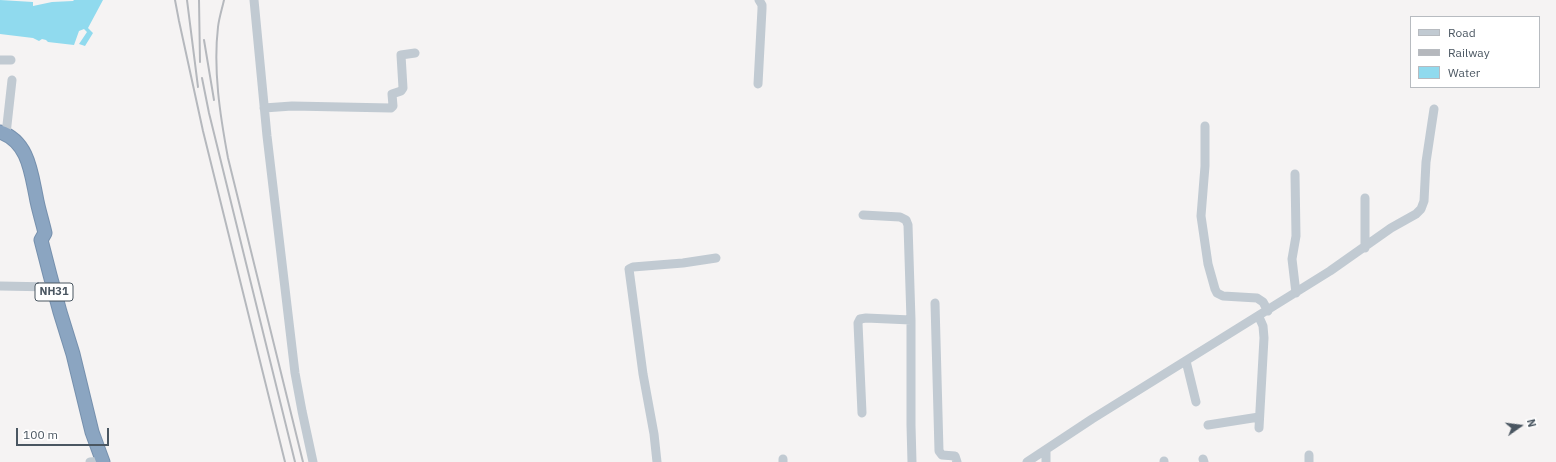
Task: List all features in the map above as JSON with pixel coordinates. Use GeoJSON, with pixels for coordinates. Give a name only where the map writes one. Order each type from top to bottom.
{"type":"FeatureCollection","features":[{"type":"Feature","properties":{"kind":"highway","name":"NH31"},"geometry":{"type":"LineString","coordinates":[[3,133],[21,147],[26,155],[31,170],[44,233],[42,240],[53,287],[73,354],[101,462]]}},
{"type":"Feature","properties":{"kind":"highway","name":"NH31"},"geometry":{"type":"LineString","coordinates":[[44,233],[50,238],[99,430],[101,462]]}},
{"type":"Feature","properties":{"kind":"street"},"geometry":{"type":"LineString","coordinates":[[254,0],[264,108],[295,373],[314,462]]}},
{"type":"Feature","properties":{"kind":"street"},"geometry":{"type":"LineString","coordinates":[[758,84],[762,9],[760,0]]}},
{"type":"Feature","properties":{"kind":"street"},"geometry":{"type":"LineString","coordinates":[[264,108],[292,106],[391,108],[393,106],[392,94],[403,89],[401,55],[415,53]]}},
{"type":"Feature","properties":{"kind":"street"},"geometry":{"type":"LineString","coordinates":[[0,60],[11,60]]}},
{"type":"Feature","properties":{"kind":"street"},"geometry":{"type":"LineString","coordinates":[[3,133],[12,80]]}},
{"type":"Feature","properties":{"kind":"street"},"geometry":{"type":"LineString","coordinates":[[1027,462],[1186,361],[1259,317],[1364,248],[1391,228],[1416,214],[1421,209],[1424,201],[1426,162],[1434,109]]}},
{"type":"Feature","properties":{"kind":"street"},"geometry":{"type":"LineString","coordinates":[[1205,126],[1205,166],[1201,216],[1208,264],[1213,284],[1217,293],[1223,296],[1257,298],[1263,302],[1268,311]]}},
{"type":"Feature","properties":{"kind":"street"},"geometry":{"type":"LineString","coordinates":[[1294,174],[1296,236],[1292,259],[1296,293]]}},
{"type":"Feature","properties":{"kind":"street"},"geometry":{"type":"LineString","coordinates":[[1364,248],[1365,198]]}},
{"type":"Feature","properties":{"kind":"street"},"geometry":{"type":"LineString","coordinates":[[863,215],[900,217],[904,218],[908,222],[911,320],[912,462]]}},
{"type":"Feature","properties":{"kind":"street"},"geometry":{"type":"LineString","coordinates":[[657,462],[654,434],[643,374],[629,269],[634,267],[683,263],[716,258]]}},
{"type":"Feature","properties":{"kind":"street"},"geometry":{"type":"LineString","coordinates":[[0,286],[53,287]]}},
{"type":"Feature","properties":{"kind":"street"},"geometry":{"type":"LineString","coordinates":[[936,303],[939,451],[942,455],[955,456],[957,462]]}},
{"type":"Feature","properties":{"kind":"street"},"geometry":{"type":"LineString","coordinates":[[1259,317],[1263,326],[1264,338],[1259,428]]}},
{"type":"Feature","properties":{"kind":"street"},"geometry":{"type":"LineString","coordinates":[[862,413],[858,323],[860,319],[911,320]]}},
{"type":"Feature","properties":{"kind":"street"},"geometry":{"type":"LineString","coordinates":[[1186,361],[1196,402]]}},
{"type":"Feature","properties":{"kind":"street"},"geometry":{"type":"LineString","coordinates":[[1208,425],[1259,417]]}},
{"type":"Feature","properties":{"kind":"street"},"geometry":{"type":"LineString","coordinates":[[1046,450],[1046,462]]}},
{"type":"Feature","properties":{"kind":"water"},"geometry":{"type":"Polygon","coordinates":[[[0,0],[33,2],[33,6],[52,2],[74,0],[103,0],[88,28],[93,33],[85,46],[79,44],[87,32],[84,29],[79,31],[74,45],[48,42],[42,39],[39,41],[33,38],[0,34],[0,0]]]}},
{"type":"Feature","properties":{"kind":"railway"},"geometry":{"type":"LineString","coordinates":[[175,0],[203,131],[285,462]]}},
{"type":"Feature","properties":{"kind":"railway"},"geometry":{"type":"LineString","coordinates":[[187,0],[198,87]]}},
{"type":"Feature","properties":{"kind":"railway"},"geometry":{"type":"LineString","coordinates":[[199,0],[200,62]]}},
{"type":"Feature","properties":{"kind":"railway"},"geometry":{"type":"LineString","coordinates":[[224,0],[218,27],[216,60],[218,92],[225,142],[303,462]]}},
{"type":"Feature","properties":{"kind":"railway"},"geometry":{"type":"LineString","coordinates":[[204,40],[214,100]]}},
{"type":"Feature","properties":{"kind":"railway"},"geometry":{"type":"LineString","coordinates":[[202,78],[209,113],[295,462]]}}]}
